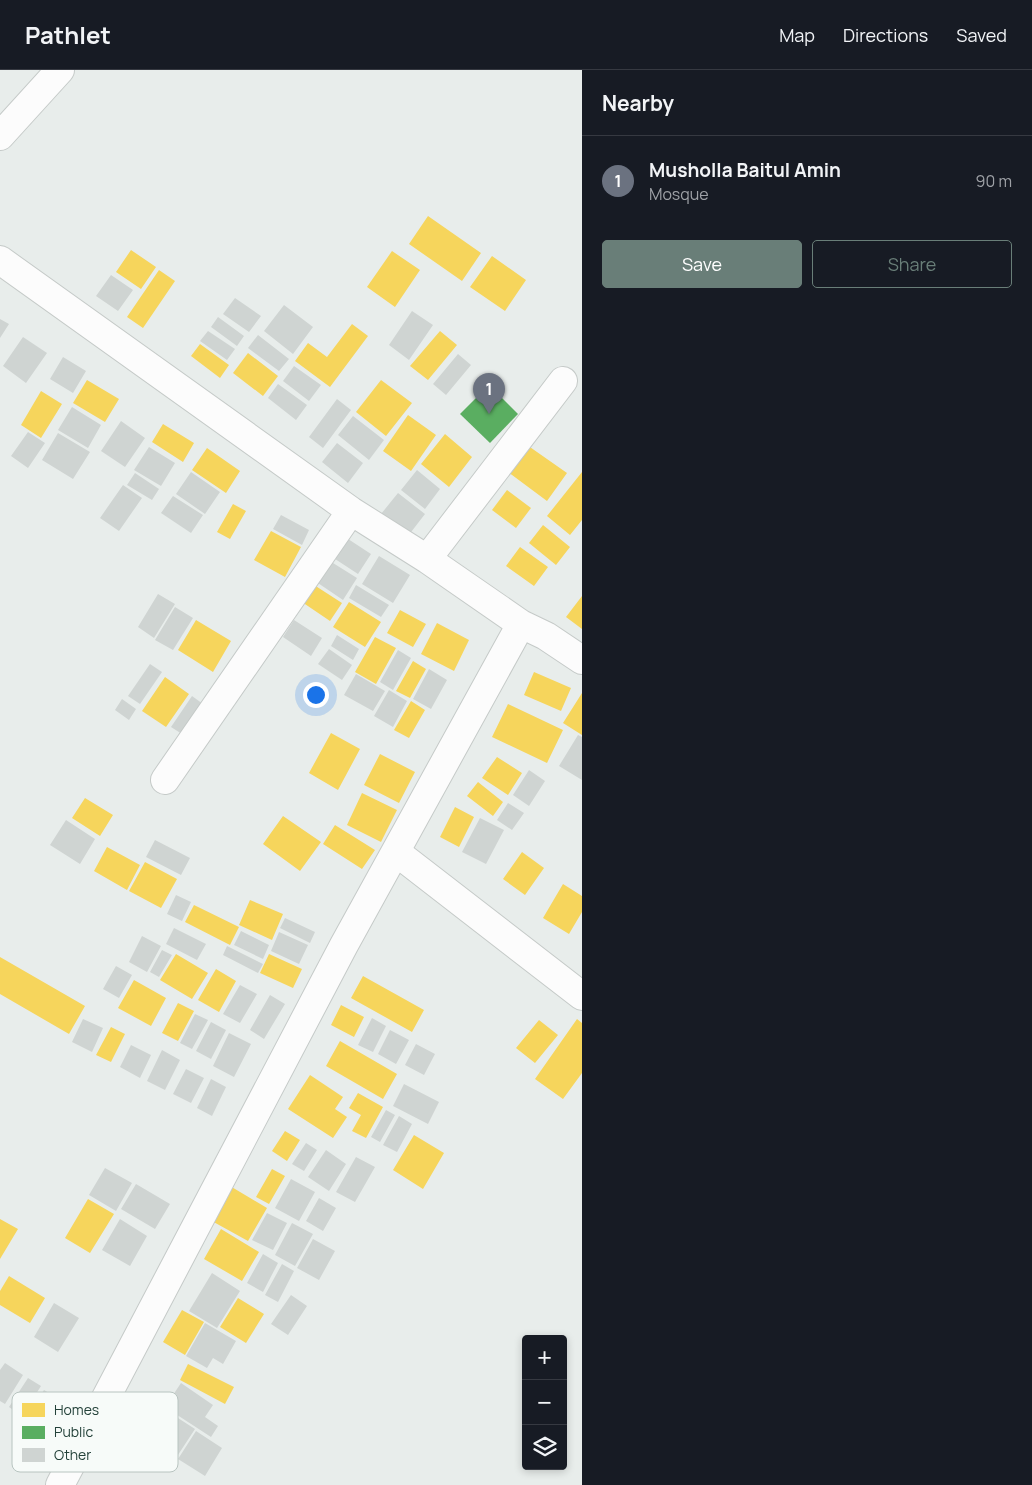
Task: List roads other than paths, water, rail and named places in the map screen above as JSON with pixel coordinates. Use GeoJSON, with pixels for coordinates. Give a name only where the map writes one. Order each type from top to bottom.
{"type":"FeatureCollection","features":[{"type":"Feature","properties":{"kind":"street"},"geometry":{"type":"LineString","coordinates":[[0,136],[60,70]]}},
{"type":"Feature","properties":{"kind":"street"},"geometry":{"type":"LineString","coordinates":[[0,260],[351,511],[427,559],[521,624],[546,636],[582,660]]}},
{"type":"Feature","properties":{"kind":"street"},"geometry":{"type":"LineString","coordinates":[[427,559],[563,381]]}},
{"type":"Feature","properties":{"kind":"street"},"geometry":{"type":"LineString","coordinates":[[165,780],[351,511]]}},
{"type":"Feature","properties":{"kind":"street"},"geometry":{"type":"LineString","coordinates":[[109,1392],[344,945],[521,624]]}},
{"type":"Feature","properties":{"kind":"street"},"geometry":{"type":"LineString","coordinates":[[396,852],[582,996]]}},
{"type":"Feature","properties":{"kind":"street"},"geometry":{"type":"LineString","coordinates":[[60,1485],[67,1472]]}},
{"type":"Feature","properties":{"kind":"place","name":"Musholla Baitul Amin"},"geometry":{"type":"Point","coordinates":[489,414]}}]}
